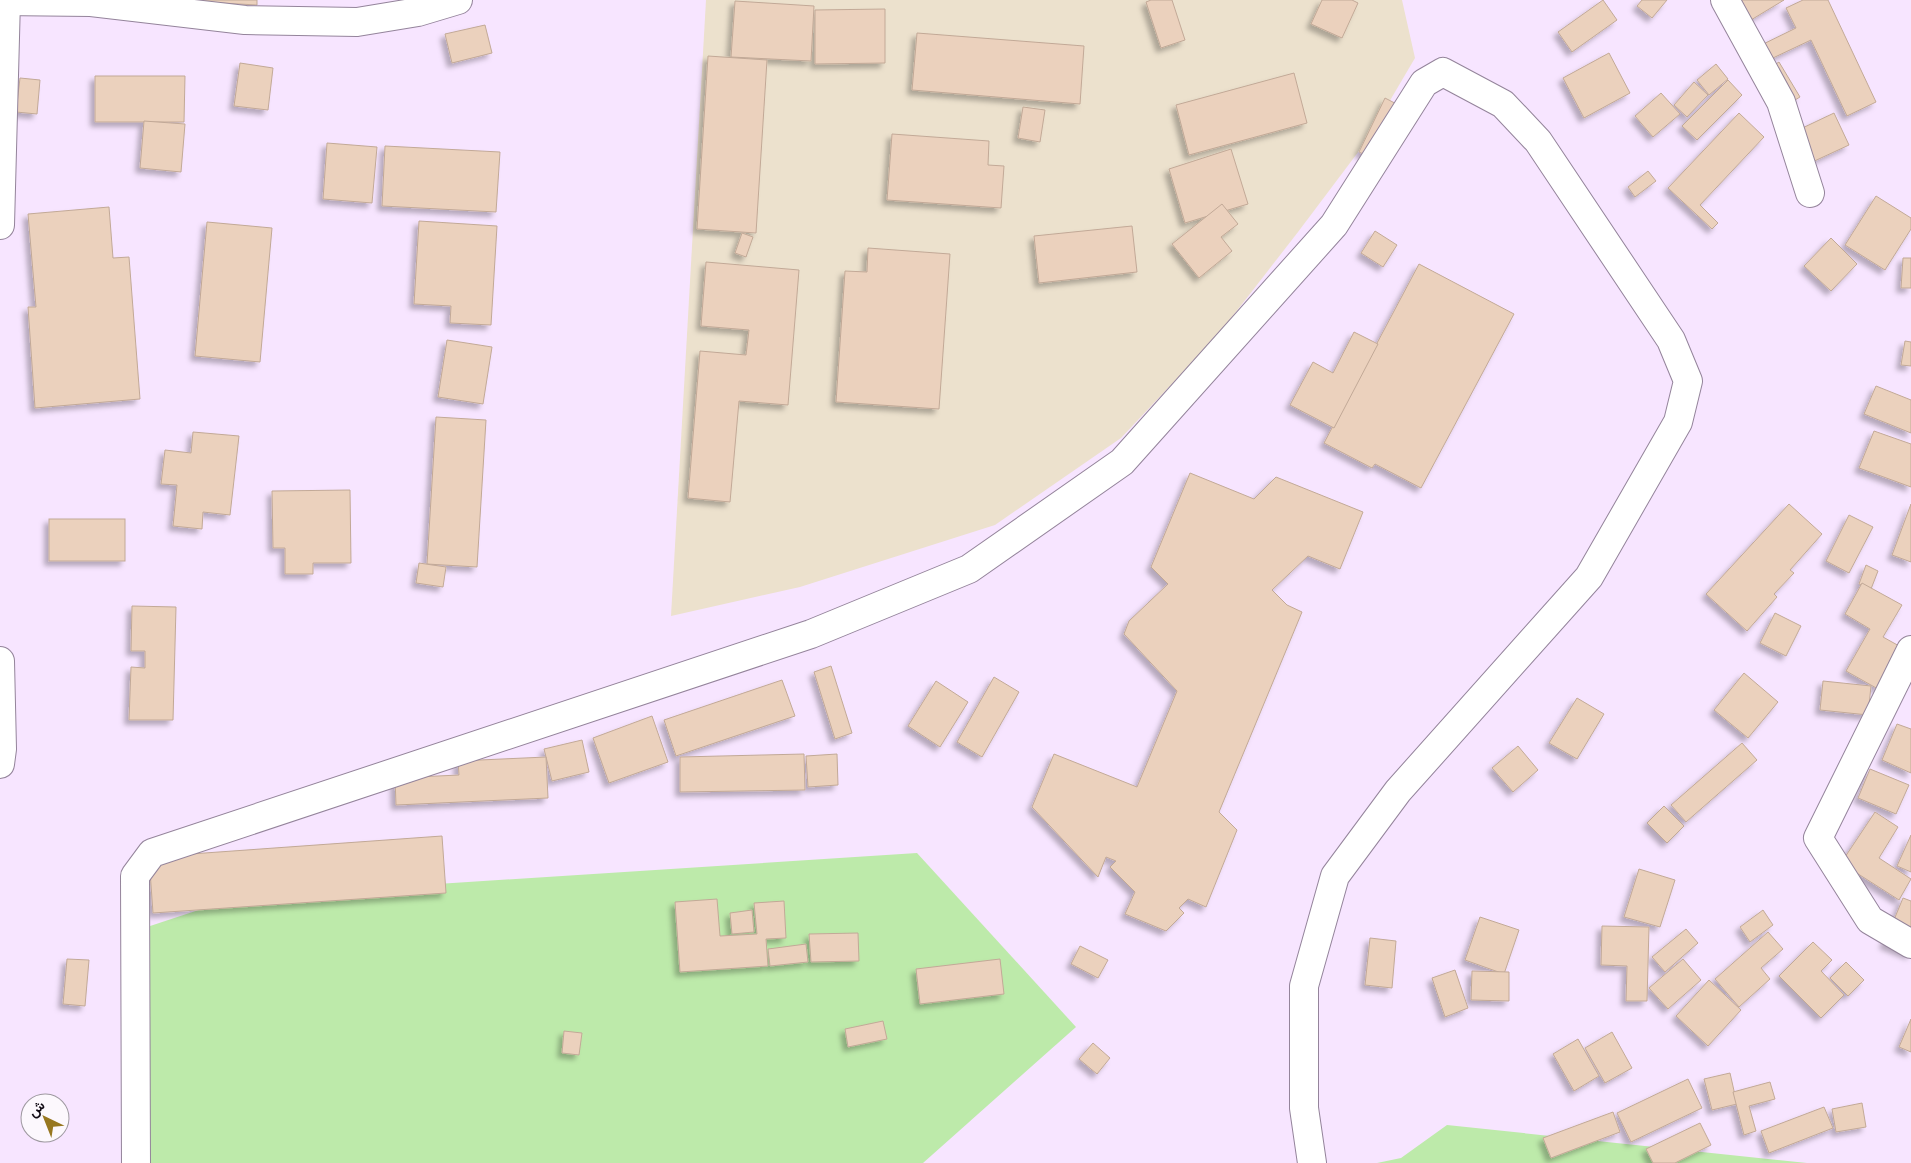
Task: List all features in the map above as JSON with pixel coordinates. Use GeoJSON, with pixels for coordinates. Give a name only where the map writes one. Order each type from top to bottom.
{"type":"FeatureCollection","features":[{"type":"Feature","properties":{"kind":"street"},"geometry":{"type":"LineString","coordinates":[[0,225],[4,1],[91,2],[245,20],[357,22],[418,12],[458,0]]}},
{"type":"Feature","properties":{"kind":"street"},"geometry":{"type":"LineString","coordinates":[[1725,0],[1781,102],[1810,193]]}},
{"type":"Feature","properties":{"kind":"street"},"geometry":{"type":"LineString","coordinates":[[136,1163],[135,876],[152,853],[811,634],[969,569],[1122,462],[1334,225],[1424,83],[1443,72],[1503,104],[1538,141],[1671,340],[1688,381],[1678,422],[1589,577],[1398,791],[1335,876],[1304,986],[1304,1108],[1312,1163]]}},
{"type":"Feature","properties":{"kind":"street"},"geometry":{"type":"LineString","coordinates":[[1911,650],[1818,838],[1870,920],[1911,944]]}},
{"type":"Feature","properties":{"kind":"street"},"geometry":{"type":"LineString","coordinates":[[0,661],[2,749],[0,764]]}},
{"type":"Feature","properties":{"kind":"shaded area"},"geometry":{"type":"Polygon","coordinates":[[[706,0],[1402,0],[1415,58],[1365,143],[1298,232],[1218,335],[1121,438],[995,525],[800,587],[671,616],[706,0]]]}},
{"type":"Feature","properties":{"kind":"green space"},"geometry":{"type":"Polygon","coordinates":[[[917,853],[1076,1027],[923,1163],[146,1163],[144,928],[238,897],[917,853]]]}},
{"type":"Feature","properties":{"kind":"green space"},"geometry":{"type":"Polygon","coordinates":[[[1447,1125],[1807,1163],[1377,1163],[1401,1158],[1447,1125]]]}},
{"type":"Feature","properties":{"kind":"building"},"geometry":{"type":"Polygon","coordinates":[[[203,0],[257,0],[257,5],[203,2],[203,0]]]}},
{"type":"Feature","properties":{"kind":"building"},"geometry":{"type":"Polygon","coordinates":[[[1151,0],[1172,0],[1185,40],[1161,48],[1146,2],[1151,0]]]}},
{"type":"Feature","properties":{"kind":"building"},"geometry":{"type":"Polygon","coordinates":[[[1322,0],[1352,0],[1358,3],[1342,38],[1311,24],[1322,0]]]}},
{"type":"Feature","properties":{"kind":"building"},"geometry":{"type":"Polygon","coordinates":[[[1603,0],[1617,20],[1572,52],[1558,32],[1603,0]]]}},
{"type":"Feature","properties":{"kind":"building"},"geometry":{"type":"Polygon","coordinates":[[[1642,0],[1667,0],[1652,18],[1637,6],[1642,0]]]}},
{"type":"Feature","properties":{"kind":"building"},"geometry":{"type":"Polygon","coordinates":[[[1732,0],[1784,0],[1746,23],[1732,0]]]}},
{"type":"Feature","properties":{"kind":"building"},"geometry":{"type":"Polygon","coordinates":[[[1803,0],[1828,0],[1876,102],[1847,116],[1811,40],[1756,66],[1749,51],[1796,28],[1786,8],[1803,0]]]}},
{"type":"Feature","properties":{"kind":"building"},"geometry":{"type":"Polygon","coordinates":[[[735,1],[814,6],[811,61],[731,57],[735,1]]]}},
{"type":"Feature","properties":{"kind":"building"},"geometry":{"type":"Polygon","coordinates":[[[885,9],[885,63],[815,64],[815,10],[885,9]]]}},
{"type":"Feature","properties":{"kind":"building"},"geometry":{"type":"Polygon","coordinates":[[[485,25],[492,53],[452,63],[445,34],[485,25]]]}},
{"type":"Feature","properties":{"kind":"building"},"geometry":{"type":"Polygon","coordinates":[[[917,33],[1084,46],[1080,104],[912,90],[917,33]]]}},
{"type":"Feature","properties":{"kind":"building"},"geometry":{"type":"Polygon","coordinates":[[[1609,53],[1630,93],[1584,118],[1563,78],[1609,53]]]}},
{"type":"Feature","properties":{"kind":"building"},"geometry":{"type":"Polygon","coordinates":[[[708,56],[767,60],[756,233],[697,229],[708,56]]]}},
{"type":"Feature","properties":{"kind":"building"},"geometry":{"type":"Polygon","coordinates":[[[1779,62],[1800,97],[1782,108],[1761,73],[1779,62]]]}},
{"type":"Feature","properties":{"kind":"building"},"geometry":{"type":"Polygon","coordinates":[[[240,63],[273,68],[268,110],[234,106],[240,63]]]}},
{"type":"Feature","properties":{"kind":"building"},"geometry":{"type":"Polygon","coordinates":[[[1716,64],[1728,79],[1709,95],[1697,80],[1716,64]]]}},
{"type":"Feature","properties":{"kind":"building"},"geometry":{"type":"Polygon","coordinates":[[[1294,73],[1307,123],[1189,155],[1176,105],[1294,73]]]}},
{"type":"Feature","properties":{"kind":"building"},"geometry":{"type":"Polygon","coordinates":[[[95,76],[185,76],[184,122],[95,122],[95,76]]]}},
{"type":"Feature","properties":{"kind":"building"},"geometry":{"type":"Polygon","coordinates":[[[20,78],[40,80],[37,114],[16,112],[20,78]]]}},
{"type":"Feature","properties":{"kind":"building"},"geometry":{"type":"Polygon","coordinates":[[[1728,80],[1742,95],[1697,140],[1682,126],[1728,80]]]}},
{"type":"Feature","properties":{"kind":"building"},"geometry":{"type":"Polygon","coordinates":[[[1694,82],[1708,95],[1687,117],[1674,105],[1694,82]]]}},
{"type":"Feature","properties":{"kind":"building"},"geometry":{"type":"Polygon","coordinates":[[[1661,93],[1680,114],[1653,137],[1635,116],[1661,93]]]}},
{"type":"Feature","properties":{"kind":"building"},"geometry":{"type":"Polygon","coordinates":[[[1385,98],[1412,112],[1386,165],[1359,152],[1385,98]]]}},
{"type":"Feature","properties":{"kind":"building"},"geometry":{"type":"Polygon","coordinates":[[[1023,107],[1045,110],[1040,142],[1018,138],[1023,107]]]}},
{"type":"Feature","properties":{"kind":"building"},"geometry":{"type":"Polygon","coordinates":[[[1739,113],[1764,137],[1700,205],[1718,223],[1712,229],[1668,188],[1739,113]]]}},
{"type":"Feature","properties":{"kind":"building"},"geometry":{"type":"Polygon","coordinates":[[[1834,113],[1849,145],[1808,164],[1794,132],[1834,113]]]}},
{"type":"Feature","properties":{"kind":"building"},"geometry":{"type":"Polygon","coordinates":[[[144,121],[185,124],[181,172],[140,168],[144,121]]]}},
{"type":"Feature","properties":{"kind":"building"},"geometry":{"type":"Polygon","coordinates":[[[892,134],[989,141],[988,165],[1004,166],[1001,208],[887,200],[892,134]]]}},
{"type":"Feature","properties":{"kind":"building"},"geometry":{"type":"Polygon","coordinates":[[[327,143],[377,147],[372,203],[323,199],[327,143]]]}},
{"type":"Feature","properties":{"kind":"building"},"geometry":{"type":"Polygon","coordinates":[[[385,146],[500,152],[496,212],[382,206],[385,146]]]}},
{"type":"Feature","properties":{"kind":"building"},"geometry":{"type":"Polygon","coordinates":[[[1231,149],[1248,204],[1185,223],[1169,169],[1231,149]]]}},
{"type":"Feature","properties":{"kind":"building"},"geometry":{"type":"Polygon","coordinates":[[[1648,171],[1656,181],[1635,197],[1628,187],[1648,171]]]}},
{"type":"Feature","properties":{"kind":"building"},"geometry":{"type":"Polygon","coordinates":[[[1876,196],[1911,218],[1911,229],[1885,270],[1845,245],[1876,196]]]}},
{"type":"Feature","properties":{"kind":"building"},"geometry":{"type":"Polygon","coordinates":[[[1222,204],[1238,224],[1221,237],[1232,251],[1199,278],[1172,244],[1222,204]]]}},
{"type":"Feature","properties":{"kind":"building"},"geometry":{"type":"Polygon","coordinates":[[[109,207],[113,258],[129,257],[140,399],[35,408],[28,307],[36,307],[28,214],[109,207]]]}},
{"type":"Feature","properties":{"kind":"building"},"geometry":{"type":"Polygon","coordinates":[[[419,221],[497,226],[491,325],[450,323],[451,306],[414,304],[419,221]]]}},
{"type":"Feature","properties":{"kind":"building"},"geometry":{"type":"Polygon","coordinates":[[[207,222],[272,228],[260,362],[195,356],[207,222]]]}},
{"type":"Feature","properties":{"kind":"building"},"geometry":{"type":"Polygon","coordinates":[[[1132,226],[1137,272],[1039,283],[1034,236],[1132,226]]]}},
{"type":"Feature","properties":{"kind":"building"},"geometry":{"type":"Polygon","coordinates":[[[1375,231],[1397,245],[1383,267],[1361,253],[1375,231]]]}},
{"type":"Feature","properties":{"kind":"building"},"geometry":{"type":"Polygon","coordinates":[[[742,233],[753,237],[746,257],[735,253],[742,233]]]}},
{"type":"Feature","properties":{"kind":"building"},"geometry":{"type":"Polygon","coordinates":[[[1831,238],[1857,264],[1831,291],[1804,266],[1831,238]]]}},
{"type":"Feature","properties":{"kind":"building"},"geometry":{"type":"Polygon","coordinates":[[[868,248],[950,254],[939,409],[836,402],[845,271],[867,272],[868,248]]]}},
{"type":"Feature","properties":{"kind":"building"},"geometry":{"type":"Polygon","coordinates":[[[1903,258],[1911,258],[1911,288],[1901,288],[1903,258]]]}},
{"type":"Feature","properties":{"kind":"building"},"geometry":{"type":"Polygon","coordinates":[[[706,262],[799,270],[788,405],[739,401],[730,502],[688,498],[700,351],[746,355],[749,330],[701,326],[706,262]]]}},
{"type":"Feature","properties":{"kind":"building"},"geometry":{"type":"Polygon","coordinates":[[[1419,264],[1514,314],[1421,488],[1375,464],[1372,468],[1324,443],[1419,264]]]}},
{"type":"Feature","properties":{"kind":"building"},"geometry":{"type":"Polygon","coordinates":[[[1354,332],[1378,344],[1334,428],[1290,405],[1313,362],[1333,373],[1354,332]]]}},
{"type":"Feature","properties":{"kind":"building"},"geometry":{"type":"Polygon","coordinates":[[[447,340],[492,347],[483,404],[438,397],[447,340]]]}},
{"type":"Feature","properties":{"kind":"building"},"geometry":{"type":"Polygon","coordinates":[[[1905,341],[1911,342],[1911,366],[1901,365],[1905,341]]]}},
{"type":"Feature","properties":{"kind":"building"},"geometry":{"type":"Polygon","coordinates":[[[1876,386],[1911,400],[1911,433],[1864,414],[1876,386]]]}},
{"type":"Feature","properties":{"kind":"building"},"geometry":{"type":"Polygon","coordinates":[[[436,417],[486,420],[477,567],[427,564],[436,417]]]}},
{"type":"Feature","properties":{"kind":"building"},"geometry":{"type":"Polygon","coordinates":[[[1874,431],[1911,444],[1911,487],[1859,468],[1874,431]]]}},
{"type":"Feature","properties":{"kind":"building"},"geometry":{"type":"Polygon","coordinates":[[[193,432],[239,436],[230,515],[203,512],[202,529],[173,526],[177,485],[161,484],[165,450],[191,453],[193,432]]]}},
{"type":"Feature","properties":{"kind":"building"},"geometry":{"type":"Polygon","coordinates":[[[1190,473],[1254,499],[1276,477],[1363,512],[1340,569],[1308,556],[1272,590],[1287,605],[1302,612],[1219,812],[1237,830],[1206,907],[1188,899],[1179,908],[1184,913],[1166,931],[1125,914],[1135,892],[1110,867],[1116,861],[1106,857],[1098,877],[1032,807],[1054,754],[1137,787],[1177,691],[1124,634],[1129,621],[1168,584],[1151,567],[1190,473]]]}},
{"type":"Feature","properties":{"kind":"building"},"geometry":{"type":"Polygon","coordinates":[[[350,490],[351,563],[313,563],[313,574],[285,574],[285,548],[273,548],[272,491],[350,490]]]}},
{"type":"Feature","properties":{"kind":"building"},"geometry":{"type":"Polygon","coordinates":[[[1789,504],[1822,534],[1790,570],[1794,573],[1774,594],[1777,597],[1747,631],[1706,594],[1789,504]]]}},
{"type":"Feature","properties":{"kind":"building"},"geometry":{"type":"Polygon","coordinates":[[[1911,504],[1911,562],[1892,555],[1911,504]]]}},
{"type":"Feature","properties":{"kind":"building"},"geometry":{"type":"Polygon","coordinates":[[[1849,515],[1873,527],[1849,573],[1826,561],[1849,515]]]}},
{"type":"Feature","properties":{"kind":"building"},"geometry":{"type":"Polygon","coordinates":[[[49,519],[125,519],[125,561],[49,561],[49,519]]]}},
{"type":"Feature","properties":{"kind":"building"},"geometry":{"type":"Polygon","coordinates":[[[419,563],[446,567],[443,587],[416,583],[419,563]]]}},
{"type":"Feature","properties":{"kind":"building"},"geometry":{"type":"Polygon","coordinates":[[[1866,565],[1878,571],[1871,589],[1859,584],[1866,565]]]}},
{"type":"Feature","properties":{"kind":"building"},"geometry":{"type":"Polygon","coordinates":[[[1862,583],[1902,605],[1883,637],[1901,647],[1878,689],[1846,671],[1870,629],[1845,614],[1862,583]]]}},
{"type":"Feature","properties":{"kind":"building"},"geometry":{"type":"Polygon","coordinates":[[[132,606],[176,607],[173,720],[129,720],[131,667],[145,668],[145,651],[131,651],[132,606]]]}},
{"type":"Feature","properties":{"kind":"building"},"geometry":{"type":"Polygon","coordinates":[[[1775,613],[1801,626],[1786,656],[1760,643],[1775,613]]]}},
{"type":"Feature","properties":{"kind":"building"},"geometry":{"type":"Polygon","coordinates":[[[831,666],[852,733],[835,739],[814,672],[831,666]]]}},
{"type":"Feature","properties":{"kind":"building"},"geometry":{"type":"Polygon","coordinates":[[[1744,673],[1778,702],[1748,738],[1714,710],[1744,673]]]}},
{"type":"Feature","properties":{"kind":"building"},"geometry":{"type":"Polygon","coordinates":[[[994,677],[1019,692],[982,757],[957,742],[994,677]]]}},
{"type":"Feature","properties":{"kind":"building"},"geometry":{"type":"Polygon","coordinates":[[[782,680],[795,716],[676,756],[664,720],[782,680]]]}},
{"type":"Feature","properties":{"kind":"building"},"geometry":{"type":"Polygon","coordinates":[[[936,681],[968,702],[940,747],[908,726],[936,681]]]}},
{"type":"Feature","properties":{"kind":"building"},"geometry":{"type":"Polygon","coordinates":[[[1823,681],[1871,686],[1868,715],[1820,710],[1823,681]]]}},
{"type":"Feature","properties":{"kind":"building"},"geometry":{"type":"Polygon","coordinates":[[[1577,698],[1604,714],[1577,759],[1549,743],[1577,698]]]}},
{"type":"Feature","properties":{"kind":"building"},"geometry":{"type":"Polygon","coordinates":[[[652,716],[668,762],[609,783],[593,738],[652,716]]]}},
{"type":"Feature","properties":{"kind":"building"},"geometry":{"type":"Polygon","coordinates":[[[1897,724],[1911,729],[1911,773],[1882,760],[1897,724]]]}},
{"type":"Feature","properties":{"kind":"building"},"geometry":{"type":"Polygon","coordinates":[[[582,740],[589,772],[552,781],[544,749],[582,740]]]}},
{"type":"Feature","properties":{"kind":"building"},"geometry":{"type":"Polygon","coordinates":[[[1742,743],[1757,760],[1686,822],[1671,805],[1742,743]]]}},
{"type":"Feature","properties":{"kind":"building"},"geometry":{"type":"Polygon","coordinates":[[[1518,746],[1538,770],[1513,792],[1492,768],[1518,746]]]}},
{"type":"Feature","properties":{"kind":"building"},"geometry":{"type":"Polygon","coordinates":[[[804,754],[805,790],[680,792],[680,757],[804,754]]]}},
{"type":"Feature","properties":{"kind":"building"},"geometry":{"type":"Polygon","coordinates":[[[837,754],[838,785],[808,787],[806,756],[837,754]]]}},
{"type":"Feature","properties":{"kind":"building"},"geometry":{"type":"Polygon","coordinates":[[[546,757],[548,798],[396,805],[395,778],[459,775],[458,761],[546,757]]]}},
{"type":"Feature","properties":{"kind":"building"},"geometry":{"type":"Polygon","coordinates":[[[1870,769],[1909,785],[1896,814],[1858,798],[1870,769]]]}},
{"type":"Feature","properties":{"kind":"building"},"geometry":{"type":"Polygon","coordinates":[[[1664,806],[1684,826],[1667,843],[1647,823],[1664,806]]]}},
{"type":"Feature","properties":{"kind":"building"},"geometry":{"type":"Polygon","coordinates":[[[1875,812],[1898,827],[1879,858],[1911,879],[1899,900],[1841,863],[1875,812]]]}},
{"type":"Feature","properties":{"kind":"building"},"geometry":{"type":"Polygon","coordinates":[[[1911,835],[1911,872],[1897,866],[1911,835]]]}},
{"type":"Feature","properties":{"kind":"building"},"geometry":{"type":"Polygon","coordinates":[[[442,836],[446,893],[153,913],[149,857],[442,836]]]}},
{"type":"Feature","properties":{"kind":"building"},"geometry":{"type":"Polygon","coordinates":[[[1639,869],[1675,880],[1660,927],[1624,917],[1639,869]]]}},
{"type":"Feature","properties":{"kind":"building"},"geometry":{"type":"Polygon","coordinates":[[[1903,898],[1911,901],[1911,955],[1884,944],[1903,898]]]}},
{"type":"Feature","properties":{"kind":"building"},"geometry":{"type":"Polygon","coordinates":[[[717,899],[720,936],[757,934],[754,903],[784,901],[786,938],[766,939],[768,966],[680,972],[675,902],[717,899]]]}},
{"type":"Feature","properties":{"kind":"building"},"geometry":{"type":"Polygon","coordinates":[[[752,910],[754,932],[732,934],[730,913],[752,910]]]}},
{"type":"Feature","properties":{"kind":"building"},"geometry":{"type":"Polygon","coordinates":[[[1763,910],[1773,925],[1750,942],[1740,927],[1763,910]]]}},
{"type":"Feature","properties":{"kind":"building"},"geometry":{"type":"Polygon","coordinates":[[[1480,917],[1519,930],[1504,974],[1465,960],[1480,917]]]}},
{"type":"Feature","properties":{"kind":"building"},"geometry":{"type":"Polygon","coordinates":[[[1602,926],[1649,927],[1647,1001],[1626,1001],[1627,966],[1601,965],[1602,926]]]}},
{"type":"Feature","properties":{"kind":"building"},"geometry":{"type":"Polygon","coordinates":[[[1686,929],[1698,943],[1665,972],[1652,957],[1686,929]]]}},
{"type":"Feature","properties":{"kind":"building"},"geometry":{"type":"Polygon","coordinates":[[[1768,932],[1783,949],[1761,968],[1770,979],[1739,1007],[1715,979],[1768,932]]]}},
{"type":"Feature","properties":{"kind":"building"},"geometry":{"type":"Polygon","coordinates":[[[858,933],[859,961],[811,962],[809,934],[858,933]]]}},
{"type":"Feature","properties":{"kind":"building"},"geometry":{"type":"Polygon","coordinates":[[[1370,938],[1396,941],[1392,988],[1365,985],[1370,938]]]}},
{"type":"Feature","properties":{"kind":"building"},"geometry":{"type":"Polygon","coordinates":[[[1813,942],[1832,960],[1821,971],[1844,995],[1821,1018],[1779,976],[1813,942]]]}},
{"type":"Feature","properties":{"kind":"building"},"geometry":{"type":"Polygon","coordinates":[[[806,944],[808,962],[770,966],[768,949],[806,944]]]}},
{"type":"Feature","properties":{"kind":"building"},"geometry":{"type":"Polygon","coordinates":[[[1080,946],[1108,960],[1098,978],[1071,964],[1080,946]]]}},
{"type":"Feature","properties":{"kind":"building"},"geometry":{"type":"Polygon","coordinates":[[[67,959],[89,960],[85,1006],[63,1004],[67,959]]]}},
{"type":"Feature","properties":{"kind":"building"},"geometry":{"type":"Polygon","coordinates":[[[1000,959],[1004,994],[920,1004],[916,969],[1000,959]]]}},
{"type":"Feature","properties":{"kind":"building"},"geometry":{"type":"Polygon","coordinates":[[[1683,959],[1701,980],[1668,1009],[1649,988],[1683,959]]]}},
{"type":"Feature","properties":{"kind":"building"},"geometry":{"type":"Polygon","coordinates":[[[1846,962],[1864,980],[1848,996],[1830,978],[1846,962]]]}},
{"type":"Feature","properties":{"kind":"building"},"geometry":{"type":"Polygon","coordinates":[[[1455,970],[1468,1008],[1445,1017],[1432,978],[1455,970]]]}},
{"type":"Feature","properties":{"kind":"building"},"geometry":{"type":"Polygon","coordinates":[[[1472,971],[1509,972],[1509,1001],[1471,1000],[1472,971]]]}},
{"type":"Feature","properties":{"kind":"building"},"geometry":{"type":"Polygon","coordinates":[[[1709,980],[1741,1010],[1708,1046],[1676,1016],[1709,980]]]}},
{"type":"Feature","properties":{"kind":"building"},"geometry":{"type":"Polygon","coordinates":[[[1911,1019],[1911,1052],[1899,1047],[1911,1019]]]}},
{"type":"Feature","properties":{"kind":"building"},"geometry":{"type":"Polygon","coordinates":[[[883,1021],[887,1039],[848,1047],[845,1029],[883,1021]]]}},
{"type":"Feature","properties":{"kind":"building"},"geometry":{"type":"Polygon","coordinates":[[[564,1031],[582,1033],[579,1055],[562,1053],[564,1031]]]}},
{"type":"Feature","properties":{"kind":"building"},"geometry":{"type":"Polygon","coordinates":[[[1612,1032],[1632,1068],[1605,1083],[1585,1048],[1612,1032]]]}},
{"type":"Feature","properties":{"kind":"building"},"geometry":{"type":"Polygon","coordinates":[[[1578,1039],[1599,1076],[1574,1091],[1553,1054],[1578,1039]]]}},
{"type":"Feature","properties":{"kind":"building"},"geometry":{"type":"Polygon","coordinates":[[[1093,1043],[1110,1058],[1097,1074],[1079,1059],[1093,1043]]]}},
{"type":"Feature","properties":{"kind":"building"},"geometry":{"type":"Polygon","coordinates":[[[1730,1073],[1737,1104],[1712,1110],[1704,1079],[1730,1073]]]}},
{"type":"Feature","properties":{"kind":"building"},"geometry":{"type":"Polygon","coordinates":[[[1688,1079],[1702,1108],[1631,1142],[1617,1113],[1688,1079]]]}},
{"type":"Feature","properties":{"kind":"building"},"geometry":{"type":"Polygon","coordinates":[[[1770,1082],[1775,1099],[1749,1106],[1756,1131],[1744,1135],[1733,1092],[1770,1082]]]}},
{"type":"Feature","properties":{"kind":"building"},"geometry":{"type":"Polygon","coordinates":[[[1862,1103],[1866,1127],[1836,1132],[1832,1109],[1862,1103]]]}},
{"type":"Feature","properties":{"kind":"building"},"geometry":{"type":"Polygon","coordinates":[[[1824,1107],[1833,1128],[1769,1153],[1761,1131],[1824,1107]]]}},
{"type":"Feature","properties":{"kind":"building"},"geometry":{"type":"Polygon","coordinates":[[[1613,1112],[1620,1132],[1551,1158],[1543,1138],[1613,1112]]]}},
{"type":"Feature","properties":{"kind":"building"},"geometry":{"type":"Polygon","coordinates":[[[1700,1123],[1711,1145],[1675,1163],[1653,1163],[1646,1149],[1700,1123]]]}}]}
